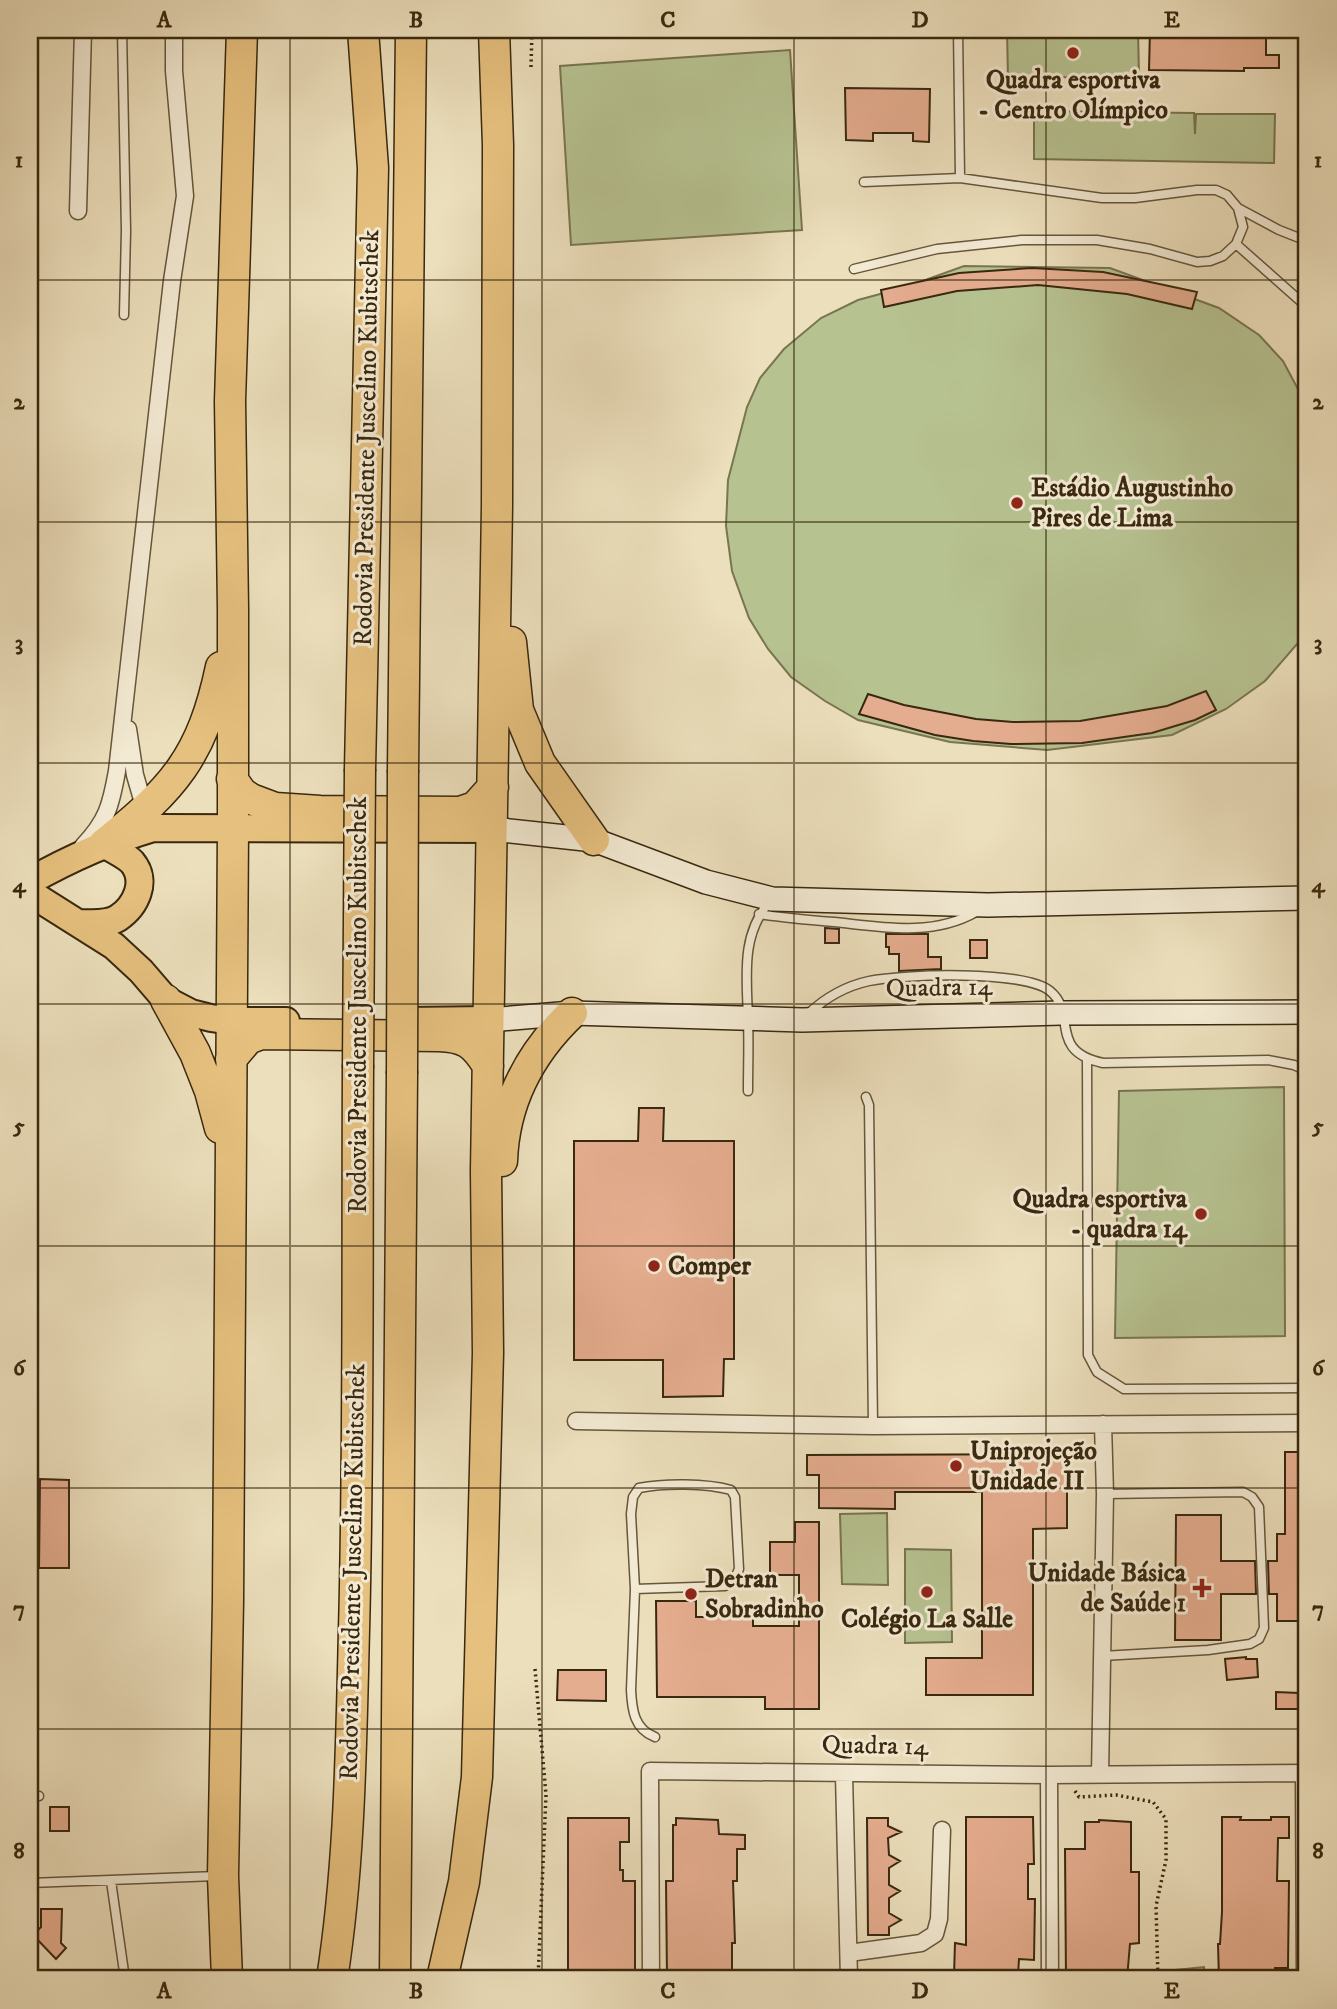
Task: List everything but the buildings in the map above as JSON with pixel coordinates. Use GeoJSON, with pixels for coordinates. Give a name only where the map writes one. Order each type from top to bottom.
{"type":"FeatureCollection","features":[{"type":"Feature","properties":{"kind":"highway"},"geometry":{"type":"LineString","coordinates":[[227,1979],[223,1876],[233,829],[230,401],[242,30]]}},
{"type":"Feature","properties":{"kind":"highway","name":"Rodovia Presidente Juscelino Kubitschek"},"geometry":{"type":"LineString","coordinates":[[332,1979],[347,1862],[356,1555],[360,769],[373,168],[363,30]]}},
{"type":"Feature","properties":{"kind":"highway","name":"Rodovia Presidente Juscelino Kubitschek"},"geometry":{"type":"LineString","coordinates":[[395,1979],[411,30]]}},
{"type":"Feature","properties":{"kind":"highway"},"geometry":{"type":"LineString","coordinates":[[442,1979],[464,1882],[477,1777],[488,1353],[488,1066],[497,506],[498,145],[494,30]]}},
{"type":"Feature","properties":{"kind":"highway"},"geometry":{"type":"LineString","coordinates":[[497,506],[518,709],[540,763],[593,841]]}},
{"type":"Feature","properties":{"kind":"highway"},"geometry":{"type":"LineString","coordinates":[[104,845],[149,820],[165,792],[186,765],[201,737],[218,684],[233,608]]}},
{"type":"Feature","properties":{"kind":"highway"},"geometry":{"type":"LineString","coordinates":[[232,779],[243,793],[257,802],[275,808],[320,811],[460,811],[475,807],[493,788]]}},
{"type":"Feature","properties":{"kind":"highway"},"geometry":{"type":"LineString","coordinates":[[231,986],[266,1021]]}},
{"type":"Feature","properties":{"kind":"highway"},"geometry":{"type":"LineString","coordinates":[[166,1000],[195,1053],[210,1091],[230,1165]]}},
{"type":"Feature","properties":{"kind":"highway"},"geometry":{"type":"LineString","coordinates":[[488,1353],[500,1265],[503,1139],[521,1079],[552,1033],[572,1013]]}},
{"type":"Feature","properties":{"kind":"highway"},"geometry":{"type":"LineString","coordinates":[[231,1059],[248,1040],[261,1034],[446,1036],[462,1038],[472,1045],[488,1066]]}},
{"type":"Feature","properties":{"kind":"main road"},"geometry":{"type":"LineString","coordinates":[[149,820],[233,829],[492,829],[593,841],[706,882],[765,907],[1307,898]]}},
{"type":"Feature","properties":{"kind":"main road"},"geometry":{"type":"LineString","coordinates":[[30,881],[66,861],[104,845],[132,862],[140,877],[138,893],[117,919],[103,923],[80,923]]}},
{"type":"Feature","properties":{"kind":"main road"},"geometry":{"type":"LineString","coordinates":[[30,893],[114,946],[141,971],[166,1000],[191,1013],[231,1021],[489,1020]]}},
{"type":"Feature","properties":{"kind":"main road","name":"Quadra 14"},"geometry":{"type":"LineString","coordinates":[[489,1020],[572,1013],[802,1020],[1061,1013],[1307,1012]]}},
{"type":"Feature","properties":{"kind":"street"},"geometry":{"type":"LineString","coordinates":[[78,211],[83,30]]}},
{"type":"Feature","properties":{"kind":"street"},"geometry":{"type":"LineString","coordinates":[[66,861],[96,832],[109,811],[117,771],[172,281],[185,196],[174,71],[174,30]]}},
{"type":"Feature","properties":{"kind":"street"},"geometry":{"type":"LineString","coordinates":[[124,709],[135,775],[149,820]]}},
{"type":"Feature","properties":{"kind":"street"},"geometry":{"type":"LineString","coordinates":[[576,1421],[873,1426],[1307,1423]]}},
{"type":"Feature","properties":{"kind":"street"},"geometry":{"type":"LineString","coordinates":[[1100,1774],[1105,1494],[1103,1424]]}},
{"type":"Feature","properties":{"kind":"street","name":"Quadra 14"},"geometry":{"type":"LineString","coordinates":[[651,1979],[650,1771],[844,1775],[1305,1773]]}},
{"type":"Feature","properties":{"kind":"street"},"geometry":{"type":"LineString","coordinates":[[1305,1773],[1305,1979]]}},
{"type":"Feature","properties":{"kind":"street"},"geometry":{"type":"LineString","coordinates":[[844,1775],[849,1979]]}},
{"type":"Feature","properties":{"kind":"street"},"geometry":{"type":"LineString","coordinates":[[1050,1979],[1057,1775]]}},
{"type":"Feature","properties":{"kind":"street"},"geometry":{"type":"LineString","coordinates":[[849,1953],[920,1943],[934,1934],[939,1919],[942,1830]]}},
{"type":"Feature","properties":{"kind":"lane"},"geometry":{"type":"LineString","coordinates":[[122,30],[126,231],[124,315]]}},
{"type":"Feature","properties":{"kind":"lane"},"geometry":{"type":"LineString","coordinates":[[958,30],[960,178]]}},
{"type":"Feature","properties":{"kind":"lane"},"geometry":{"type":"LineString","coordinates":[[864,182],[960,178],[1102,198],[1135,198],[1216,190],[1227,195],[1238,208],[1279,230],[1307,241]]}},
{"type":"Feature","properties":{"kind":"lane"},"geometry":{"type":"LineString","coordinates":[[854,269],[937,249],[1022,240],[1097,240],[1150,249],[1197,262],[1210,261],[1223,256],[1236,244],[1243,227],[1238,208]]}},
{"type":"Feature","properties":{"kind":"lane"},"geometry":{"type":"LineString","coordinates":[[1236,244],[1307,307]]}},
{"type":"Feature","properties":{"kind":"lane"},"geometry":{"type":"LineString","coordinates":[[748,1091],[745,978],[747,955],[752,931],[765,907]]}},
{"type":"Feature","properties":{"kind":"lane"},"geometry":{"type":"LineString","coordinates":[[802,1020],[821,1002],[869,981],[909,976],[963,975],[1035,983],[1047,989],[1054,995],[1072,1046],[1078,1054],[1087,1059],[1103,1063],[1268,1060],[1294,1065],[1307,1071]]}},
{"type":"Feature","properties":{"kind":"lane"},"geometry":{"type":"LineString","coordinates":[[1087,1059],[1088,1355],[1097,1372],[1124,1389],[1307,1388]]}},
{"type":"Feature","properties":{"kind":"lane"},"geometry":{"type":"LineString","coordinates":[[866,1097],[869,1105],[873,1426]]}},
{"type":"Feature","properties":{"kind":"lane"},"geometry":{"type":"LineString","coordinates":[[635,1589],[725,1586],[734,1580],[739,1569],[735,1497],[731,1490],[720,1487],[652,1485],[639,1488],[633,1497],[631,1514],[635,1589],[632,1707],[640,1727],[655,1737]]}},
{"type":"Feature","properties":{"kind":"lane"},"geometry":{"type":"LineString","coordinates":[[1102,1656],[1208,1650],[1250,1644],[1259,1639],[1264,1628],[1259,1507],[1252,1497],[1243,1492],[1105,1494]]}},
{"type":"Feature","properties":{"kind":"lane"},"geometry":{"type":"LineString","coordinates":[[30,1883],[223,1876]]}},
{"type":"Feature","properties":{"kind":"lane"},"geometry":{"type":"LineString","coordinates":[[111,1881],[125,1979]]}},
{"type":"Feature","properties":{"kind":"path"},"geometry":{"type":"LineString","coordinates":[[531,30],[531,67]]}},
{"type":"Feature","properties":{"kind":"path"},"geometry":{"type":"LineString","coordinates":[[535,1669],[546,1795],[538,1979]]}},
{"type":"Feature","properties":{"kind":"path"},"geometry":{"type":"LineString","coordinates":[[1057,1775],[1079,1797],[1116,1795],[1153,1802],[1166,1819],[1166,1860],[1156,1906],[1158,1979]]}},
{"type":"Feature","properties":{"kind":"green space","name":"Quadra esportiva - Centro Olímpico"},"geometry":{"type":"Polygon","coordinates":[[[1007,30],[1138,30],[1139,76],[1008,78],[1007,30]]]}},
{"type":"Feature","properties":{"kind":"green space"},"geometry":{"type":"Polygon","coordinates":[[[790,50],[802,230],[571,245],[560,66],[790,50]]]}},
{"type":"Feature","properties":{"kind":"green space"},"geometry":{"type":"Polygon","coordinates":[[[1034,111],[1194,113],[1195,134],[1196,114],[1275,114],[1274,163],[1034,159],[1034,111]]]}},
{"type":"Feature","properties":{"kind":"green space","name":"Estádio Augustinho Pires de Lima"},"geometry":{"type":"Polygon","coordinates":[[[964,266],[1110,268],[1219,308],[1259,335],[1283,361],[1307,406],[1307,622],[1298,643],[1265,681],[1226,709],[1172,735],[1047,750],[950,742],[858,720],[825,701],[791,677],[768,649],[749,618],[732,571],[726,526],[728,480],[747,407],[760,378],[784,349],[821,318],[858,300],[906,287],[964,266]]]}},
{"type":"Feature","properties":{"kind":"green space","name":"Quadra esportiva - quadra 14"},"geometry":{"type":"Polygon","coordinates":[[[1284,1087],[1285,1336],[1115,1338],[1119,1091],[1284,1087]]]}},
{"type":"Feature","properties":{"kind":"green space"},"geometry":{"type":"Polygon","coordinates":[[[887,1513],[888,1585],[842,1584],[840,1514],[887,1513]]]}},
{"type":"Feature","properties":{"kind":"green space"},"geometry":{"type":"Polygon","coordinates":[[[905,1549],[951,1550],[952,1642],[905,1643],[905,1549]]]}},
{"type":"Feature","properties":{"kind":"green space"},"geometry":{"type":"Polygon","coordinates":[[[1204,1967],[1204,1979],[1145,1979],[1145,1973],[1204,1967]]]}},
{"type":"Feature","properties":{"kind":"place","name":"Quadra esportiva - Centro Olímpico"},"geometry":{"type":"Point","coordinates":[1073,53]}},
{"type":"Feature","properties":{"kind":"place","name":"Estádio Augustinho Pires de Lima"},"geometry":{"type":"Point","coordinates":[1017,503]}},
{"type":"Feature","properties":{"kind":"place","name":"Quadra esportiva - quadra 14"},"geometry":{"type":"Point","coordinates":[1201,1214]}},
{"type":"Feature","properties":{"kind":"place","name":"Comper"},"geometry":{"type":"Point","coordinates":[654,1266]}},
{"type":"Feature","properties":{"kind":"place","name":"Uniprojeção Unidade II"},"geometry":{"type":"Point","coordinates":[956,1466]}},
{"type":"Feature","properties":{"kind":"place","name":"Unidade Básica de Saúde 1"},"geometry":{"type":"Point","coordinates":[1202,1588]}},
{"type":"Feature","properties":{"kind":"place","name":"Colégio La Salle"},"geometry":{"type":"Point","coordinates":[927,1592]}},
{"type":"Feature","properties":{"kind":"place","name":"Detran Sobradinho"},"geometry":{"type":"Point","coordinates":[691,1594]}}]}
